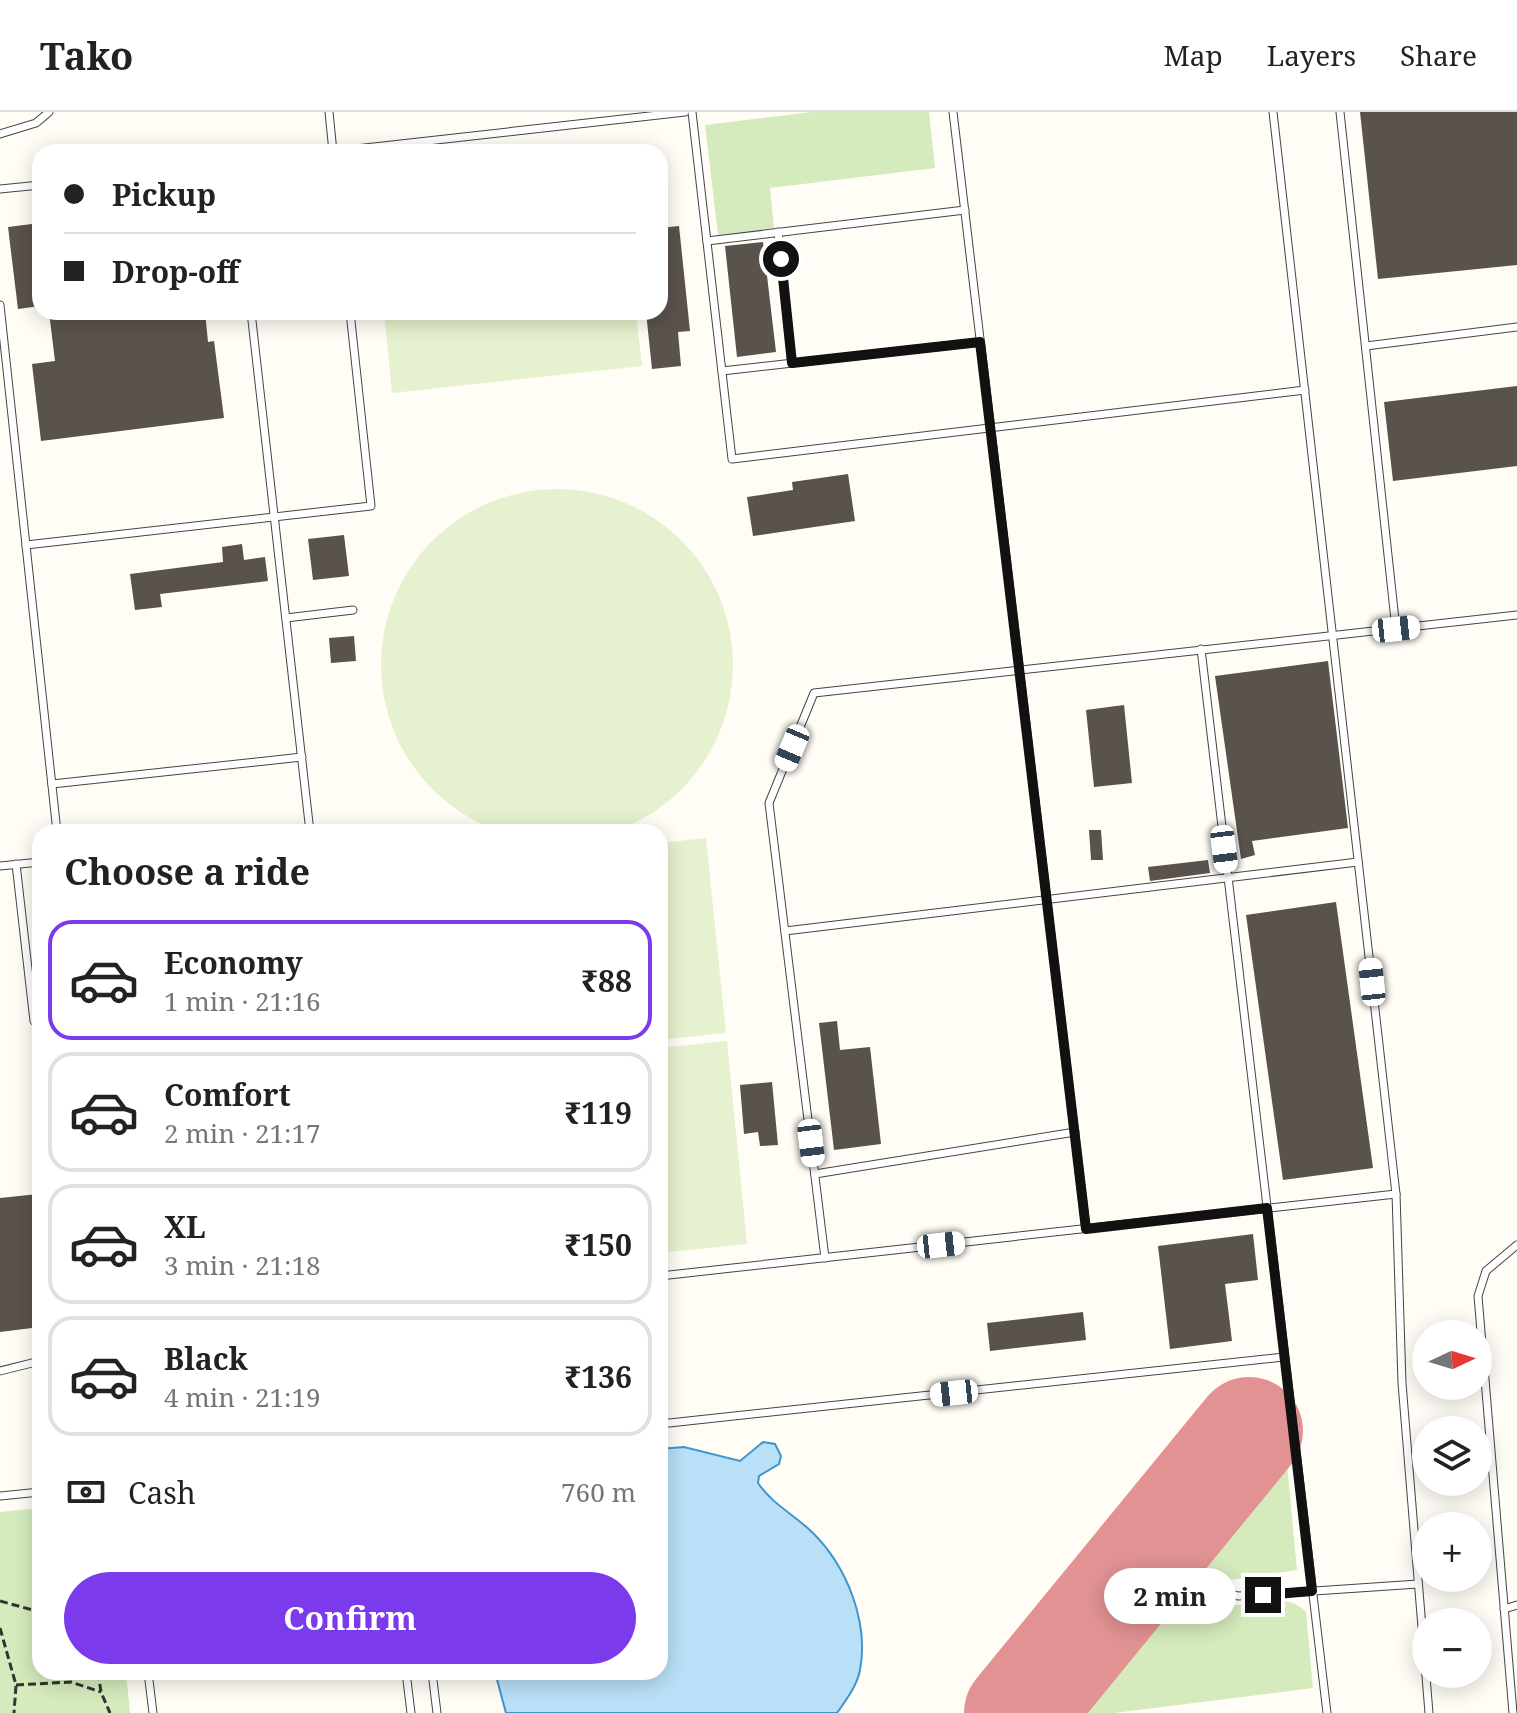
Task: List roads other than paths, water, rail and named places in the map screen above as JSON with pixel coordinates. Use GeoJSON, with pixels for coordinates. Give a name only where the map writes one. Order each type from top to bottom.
{"type":"FeatureCollection","features":[{"type":"Feature","properties":{"kind":"lane"},"geometry":{"type":"LineString","coordinates":[[0,134],[36,123],[49,112]]}},
{"type":"Feature","properties":{"kind":"lane"},"geometry":{"type":"LineString","coordinates":[[329,112],[331,144]]}},
{"type":"Feature","properties":{"kind":"lane"},"geometry":{"type":"LineString","coordinates":[[403,144],[685,112]]}},
{"type":"Feature","properties":{"kind":"lane"},"geometry":{"type":"LineString","coordinates":[[692,112],[732,459],[1305,390]]}},
{"type":"Feature","properties":{"kind":"lane"},"geometry":{"type":"LineString","coordinates":[[953,112],[1086,1229]]}},
{"type":"Feature","properties":{"kind":"lane"},"geometry":{"type":"LineString","coordinates":[[1273,112],[1396,1194],[1402,1383],[1412,1512]]}},
{"type":"Feature","properties":{"kind":"lane"},"geometry":{"type":"LineString","coordinates":[[1340,112],[1396,629]]}},
{"type":"Feature","properties":{"kind":"lane"},"geometry":{"type":"LineString","coordinates":[[0,189],[32,186]]}},
{"type":"Feature","properties":{"kind":"lane"},"geometry":{"type":"LineString","coordinates":[[707,241],[965,210]]}},
{"type":"Feature","properties":{"kind":"lane"},"geometry":{"type":"LineString","coordinates":[[778,232],[792,363]]}},
{"type":"Feature","properties":{"kind":"lane"},"geometry":{"type":"LineString","coordinates":[[0,305],[56,824]]}},
{"type":"Feature","properties":{"kind":"lane"},"geometry":{"type":"LineString","coordinates":[[252,320],[309,824]]}},
{"type":"Feature","properties":{"kind":"lane"},"geometry":{"type":"LineString","coordinates":[[26,545],[371,506],[351,320]]}},
{"type":"Feature","properties":{"kind":"lane"},"geometry":{"type":"LineString","coordinates":[[1366,346],[1517,327]]}},
{"type":"Feature","properties":{"kind":"lane"},"geometry":{"type":"LineString","coordinates":[[722,371],[980,342]]}},
{"type":"Feature","properties":{"kind":"lane"},"geometry":{"type":"LineString","coordinates":[[286,618],[353,610]]}},
{"type":"Feature","properties":{"kind":"lane"},"geometry":{"type":"LineString","coordinates":[[825,1258],[769,803],[814,693],[1517,615]]}},
{"type":"Feature","properties":{"kind":"lane"},"geometry":{"type":"LineString","coordinates":[[1201,649],[1327,1713]]}},
{"type":"Feature","properties":{"kind":"lane"},"geometry":{"type":"LineString","coordinates":[[52,784],[302,757]]}},
{"type":"Feature","properties":{"kind":"lane"},"geometry":{"type":"LineString","coordinates":[[785,931],[1358,862]]}},
{"type":"Feature","properties":{"kind":"lane"},"geometry":{"type":"LineString","coordinates":[[0,866],[32,863]]}},
{"type":"Feature","properties":{"kind":"lane"},"geometry":{"type":"LineString","coordinates":[[16,864],[32,1004]]}},
{"type":"Feature","properties":{"kind":"lane"},"geometry":{"type":"LineString","coordinates":[[815,1174],[1075,1132]]}},
{"type":"Feature","properties":{"kind":"lane"},"geometry":{"type":"LineString","coordinates":[[668,1275],[1396,1194]]}},
{"type":"Feature","properties":{"kind":"lane"},"geometry":{"type":"LineString","coordinates":[[1513,1713],[1478,1296],[1486,1271],[1517,1245]]}},
{"type":"Feature","properties":{"kind":"lane"},"geometry":{"type":"LineString","coordinates":[[668,1423],[1284,1357]]}},
{"type":"Feature","properties":{"kind":"lane"},"geometry":{"type":"LineString","coordinates":[[0,1371],[32,1363]]}},
{"type":"Feature","properties":{"kind":"lane"},"geometry":{"type":"LineString","coordinates":[[0,1496],[32,1493]]}},
{"type":"Feature","properties":{"kind":"lane"},"geometry":{"type":"LineString","coordinates":[[1185,1588],[1239,1596],[1412,1584]]}},
{"type":"Feature","properties":{"kind":"lane"},"geometry":{"type":"LineString","coordinates":[[1419,1592],[1429,1713]]}},
{"type":"Feature","properties":{"kind":"lane"},"geometry":{"type":"LineString","coordinates":[[1504,1609],[1517,1605]]}},
{"type":"Feature","properties":{"kind":"lane"},"geometry":{"type":"LineString","coordinates":[[149,1680],[153,1713]]}},
{"type":"Feature","properties":{"kind":"lane"},"geometry":{"type":"LineString","coordinates":[[407,1680],[411,1713]]}},
{"type":"Feature","properties":{"kind":"lane"},"geometry":{"type":"LineString","coordinates":[[433,1680],[437,1713]]}},
{"type":"Feature","properties":{"kind":"water"},"geometry":{"type":"Polygon","coordinates":[[[763,1442],[775,1444],[781,1456],[779,1464],[759,1476],[758,1483],[770,1498],[813,1533],[825,1547],[853,1596],[861,1633],[860,1670],[854,1687],[837,1713],[506,1713],[497,1680],[668,1680],[668,1448],[684,1447],[740,1461],[763,1442]]]}}]}
